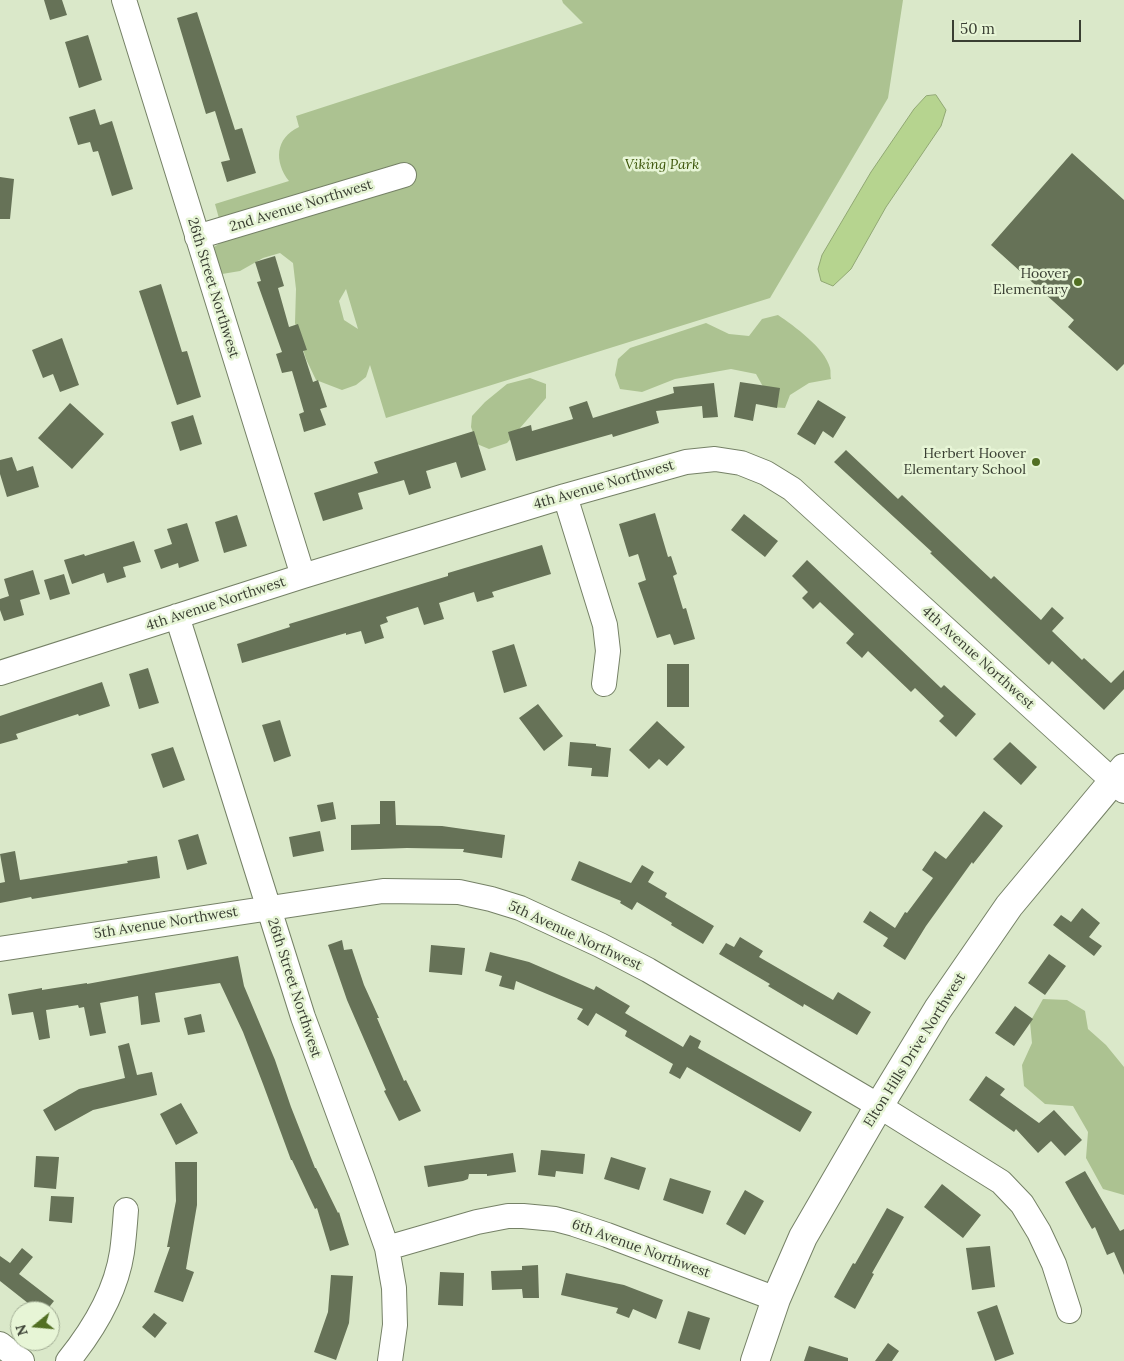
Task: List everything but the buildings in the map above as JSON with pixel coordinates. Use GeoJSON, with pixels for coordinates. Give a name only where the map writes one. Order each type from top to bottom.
{"type":"FeatureCollection","features":[{"type":"Feature","properties":{"kind":"main road","name":"Elton Hills Drive Northwest"},"geometry":{"type":"LineString","coordinates":[[755,1361],[776,1299],[803,1237],[879,1106],[945,998],[1009,906],[1120,780]]}},
{"type":"Feature","properties":{"kind":"street","name":"26th Street Northwest"},"geometry":{"type":"LineString","coordinates":[[124,0],[303,576]]}},
{"type":"Feature","properties":{"kind":"street","name":"2nd Avenue Northwest"},"geometry":{"type":"LineString","coordinates":[[197,237],[404,175]]}},
{"type":"Feature","properties":{"kind":"street","name":"4th Avenue Northwest"},"geometry":{"type":"LineString","coordinates":[[0,672],[303,576],[565,496],[686,462],[714,459],[741,464],[766,472],[792,489],[1120,780]]}},
{"type":"Feature","properties":{"kind":"street"},"geometry":{"type":"LineString","coordinates":[[565,496],[605,625],[608,651],[604,684]]}},
{"type":"Feature","properties":{"kind":"street","name":"26th Street Northwest"},"geometry":{"type":"LineString","coordinates":[[177,616],[303,1018],[387,1248],[394,1288],[395,1325],[390,1361]]}},
{"type":"Feature","properties":{"kind":"street","name":"5th Avenue Northwest"},"geometry":{"type":"LineString","coordinates":[[0,949],[383,891],[422,890],[459,892],[520,908],[648,970],[879,1106],[1001,1182],[1022,1204],[1039,1232],[1054,1264],[1069,1311]]}},
{"type":"Feature","properties":{"kind":"street"},"geometry":{"type":"LineString","coordinates":[[68,1361],[85,1339],[101,1311],[113,1284],[122,1253],[126,1210]]}},
{"type":"Feature","properties":{"kind":"street","name":"6th Avenue Northwest"},"geometry":{"type":"LineString","coordinates":[[387,1248],[477,1222],[508,1216],[554,1219],[607,1235],[776,1299]]}},
{"type":"Feature","properties":{"kind":"street"},"geometry":{"type":"LineString","coordinates":[[0,1344],[22,1361]]}},
{"type":"Feature","properties":{"kind":"green space","name":"Viking Park"},"geometry":{"type":"Polygon","coordinates":[[[562,0],[903,0],[888,98],[770,298],[386,418],[370,365],[366,377],[356,385],[342,390],[316,380],[306,359],[295,323],[296,289],[293,263],[280,253],[263,258],[240,271],[222,274],[215,260],[214,247],[225,240],[215,204],[289,181],[281,166],[279,151],[285,137],[299,127],[296,116],[583,23],[562,0]],[[346,289],[339,301],[344,320],[358,329],[346,289]]]}},
{"type":"Feature","properties":{"kind":"green space"},"geometry":{"type":"Polygon","coordinates":[[[778,315],[816,345],[827,360],[831,379],[809,383],[790,395],[785,408],[770,407],[766,392],[756,374],[731,369],[675,379],[642,392],[620,389],[615,375],[618,359],[630,348],[706,323],[729,334],[749,336],[762,319],[778,315]]]}},
{"type":"Feature","properties":{"kind":"green space"},"geometry":{"type":"Polygon","coordinates":[[[530,378],[546,384],[546,398],[507,443],[489,449],[477,444],[471,427],[472,416],[485,402],[507,384],[530,378]]]}},
{"type":"Feature","properties":{"kind":"green space"},"geometry":{"type":"Polygon","coordinates":[[[1043,999],[1067,1000],[1085,1011],[1088,1029],[1106,1045],[1124,1067],[1124,1195],[1103,1189],[1086,1158],[1088,1132],[1073,1106],[1045,1104],[1024,1086],[1022,1065],[1032,1043],[1030,1022],[1043,999]]]}},
{"type":"Feature","properties":{"kind":"shaded area"},"geometry":{"type":"Polygon","coordinates":[[[936,95],[946,110],[941,126],[886,207],[851,269],[833,286],[821,281],[818,269],[822,255],[871,172],[914,109],[926,96],[936,95]]]}},
{"type":"Feature","properties":{"kind":"place","name":"Hoover Elementary"},"geometry":{"type":"Point","coordinates":[1078,282]}},
{"type":"Feature","properties":{"kind":"place","name":"Herbert Hoover Elementary School"},"geometry":{"type":"Point","coordinates":[1036,462]}}]}
